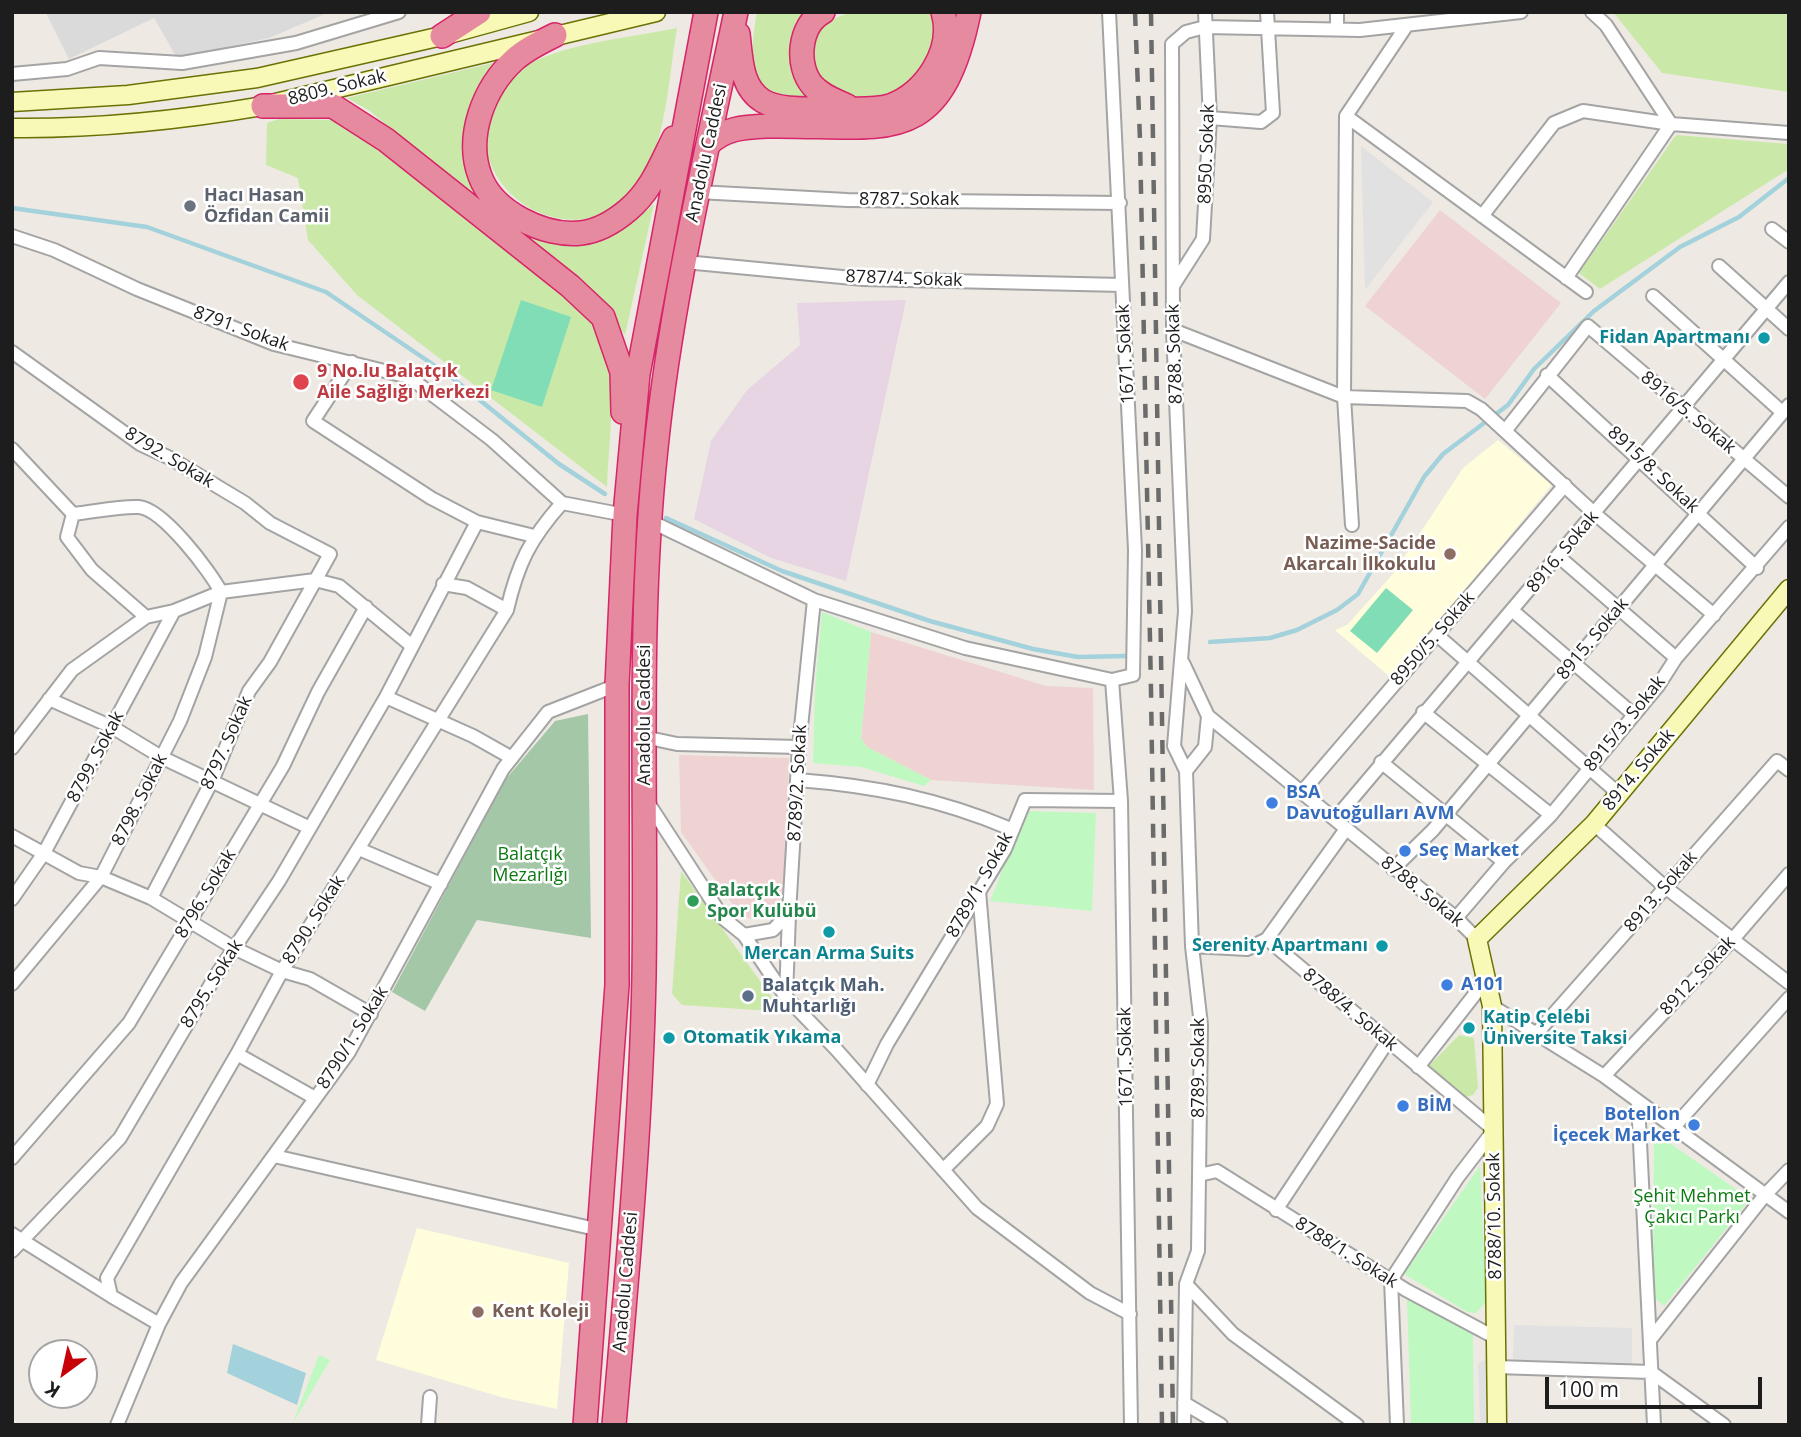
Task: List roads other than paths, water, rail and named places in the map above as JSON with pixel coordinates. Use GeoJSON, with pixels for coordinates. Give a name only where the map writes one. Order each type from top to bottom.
{"type":"FeatureCollection","features":[{"type":"Feature","properties":{"kind":"highway"},"geometry":{"type":"LineString","coordinates":[[442,36],[479,12]]}},
{"type":"Feature","properties":{"kind":"highway","name":"Anadolu Caddesi"},"geometry":{"type":"LineString","coordinates":[[585,1425],[617,985],[617,685],[625,515],[638,374],[706,12]]}},
{"type":"Feature","properties":{"kind":"highway"},"geometry":{"type":"LineString","coordinates":[[823,12],[815,17],[803,40],[802,68],[811,84],[824,95],[853,108]]}},
{"type":"Feature","properties":{"kind":"highway"},"geometry":{"type":"LineString","coordinates":[[736,13],[744,79],[763,101],[796,109],[889,106],[913,94],[933,71],[943,51],[946,21],[943,12]]}},
{"type":"Feature","properties":{"kind":"highway"},"geometry":{"type":"LineString","coordinates":[[708,145],[717,135],[745,127],[872,128],[900,122],[922,112],[951,78],[969,12]]}},
{"type":"Feature","properties":{"kind":"highway","name":"Anadolu Caddesi"},"geometry":{"type":"LineString","coordinates":[[614,1425],[632,1213],[642,1017],[645,798],[643,679],[650,521],[665,377],[698,192],[736,13]]}},
{"type":"Feature","properties":{"kind":"highway"},"geometry":{"type":"LineString","coordinates":[[555,35],[514,59],[501,75],[478,118],[474,137],[480,176],[502,205],[517,216],[536,226],[559,232],[580,233],[610,223],[629,209],[650,187],[687,114]]}},
{"type":"Feature","properties":{"kind":"highway"},"geometry":{"type":"LineString","coordinates":[[264,106],[333,106],[386,140],[570,286],[603,317],[622,372],[625,515]]}},
{"type":"Feature","properties":{"kind":"street"},"geometry":{"type":"LineString","coordinates":[[12,74],[67,69],[99,58],[182,63],[296,43],[398,12]]}},
{"type":"Feature","properties":{"kind":"street","name":"8809. Sokak"},"geometry":{"type":"LineString","coordinates":[[12,102],[128,95],[257,78],[442,36],[529,12]]}},
{"type":"Feature","properties":{"kind":"street","name":"8809. Sokak"},"geometry":{"type":"LineString","coordinates":[[12,128],[61,129],[200,117],[264,106],[656,12]]}},
{"type":"Feature","properties":{"kind":"street","name":"1671. Sokak"},"geometry":{"type":"LineString","coordinates":[[1109,12],[1135,550],[1132,675],[1112,680]]}},
{"type":"Feature","properties":{"kind":"street","name":"8950. Sokak"},"geometry":{"type":"LineString","coordinates":[[1172,286],[1203,239],[1210,118],[1205,12]]}},
{"type":"Feature","properties":{"kind":"street"},"geometry":{"type":"LineString","coordinates":[[1210,118],[1261,122],[1273,113],[1267,12]]}},
{"type":"Feature","properties":{"kind":"street"},"geometry":{"type":"LineString","coordinates":[[1337,12],[1337,29]]}},
{"type":"Feature","properties":{"kind":"street"},"geometry":{"type":"LineString","coordinates":[[1205,27],[1337,29],[1407,25],[1521,12]]}},
{"type":"Feature","properties":{"kind":"street"},"geometry":{"type":"LineString","coordinates":[[1592,12],[1605,24],[1671,124]]}},
{"type":"Feature","properties":{"kind":"street"},"geometry":{"type":"LineString","coordinates":[[1352,525],[1345,397],[1346,116],[1407,25]]}},
{"type":"Feature","properties":{"kind":"street","name":"8788. Sokak"},"geometry":{"type":"LineString","coordinates":[[1186,771],[1174,746],[1183,663],[1185,611],[1173,330],[1172,44],[1186,32],[1205,27]]}},
{"type":"Feature","properties":{"kind":"street"},"geometry":{"type":"LineString","coordinates":[[1482,216],[1554,123],[1583,111],[1671,124],[1789,133]]}},
{"type":"Feature","properties":{"kind":"street"},"geometry":{"type":"LineString","coordinates":[[1346,116],[1586,292]]}},
{"type":"Feature","properties":{"kind":"street"},"geometry":{"type":"LineString","coordinates":[[1566,278],[1671,124]]}},
{"type":"Feature","properties":{"kind":"street","name":"8787. Sokak"},"geometry":{"type":"LineString","coordinates":[[698,192],[848,200],[1120,203]]}},
{"type":"Feature","properties":{"kind":"street"},"geometry":{"type":"LineString","coordinates":[[1773,229],[1789,242]]}},
{"type":"Feature","properties":{"kind":"street","name":"8791. Sokak"},"geometry":{"type":"LineString","coordinates":[[12,236],[54,250],[137,289],[274,344],[409,377],[492,440],[562,503]]}},
{"type":"Feature","properties":{"kind":"street","name":"8787/4. Sokak"},"geometry":{"type":"LineString","coordinates":[[685,262],[863,279],[1122,285]]}},
{"type":"Feature","properties":{"kind":"street"},"geometry":{"type":"LineString","coordinates":[[1719,265],[1789,329]]}},
{"type":"Feature","properties":{"kind":"street","name":"8916. Sokak"},"geometry":{"type":"LineString","coordinates":[[1335,819],[1789,282]]}},
{"type":"Feature","properties":{"kind":"street"},"geometry":{"type":"LineString","coordinates":[[1653,296],[1724,360],[1785,409]]}},
{"type":"Feature","properties":{"kind":"street","name":"8916/5. Sokak"},"geometry":{"type":"LineString","coordinates":[[1547,374],[1588,326],[1789,498]]}},
{"type":"Feature","properties":{"kind":"street"},"geometry":{"type":"LineString","coordinates":[[1173,330],[1345,397],[1467,401],[1481,409],[1595,514],[1714,615]]}},
{"type":"Feature","properties":{"kind":"street","name":"8792. Sokak"},"geometry":{"type":"LineString","coordinates":[[12,352],[140,444],[170,458],[245,503],[270,523],[330,554]]}},
{"type":"Feature","properties":{"kind":"street"},"geometry":{"type":"LineString","coordinates":[[352,362],[313,421],[396,477],[477,522],[534,536]]}},
{"type":"Feature","properties":{"kind":"street"},"geometry":{"type":"LineString","coordinates":[[1505,431],[1547,374]]}},
{"type":"Feature","properties":{"kind":"street","name":"8915/8. Sokak"},"geometry":{"type":"LineString","coordinates":[[1547,374],[1757,568]]}},
{"type":"Feature","properties":{"kind":"street","name":"8915. Sokak"},"geometry":{"type":"LineString","coordinates":[[1393,869],[1445,815],[1785,409]]}},
{"type":"Feature","properties":{"kind":"street"},"geometry":{"type":"LineString","coordinates":[[12,449],[73,514]]}},
{"type":"Feature","properties":{"kind":"street","name":"8950/5. Sokak"},"geometry":{"type":"LineString","coordinates":[[1302,792],[1565,485]]}},
{"type":"Feature","properties":{"kind":"street"},"geometry":{"type":"LineString","coordinates":[[562,503],[625,515]]}},
{"type":"Feature","properties":{"kind":"street","name":"8790. Sokak"},"geometry":{"type":"LineString","coordinates":[[111,1296],[107,1278],[282,971],[507,610],[512,586],[534,536],[562,503]]}},
{"type":"Feature","properties":{"kind":"street"},"geometry":{"type":"LineString","coordinates":[[73,514],[141,507],[160,519],[207,566],[221,592]]}},
{"type":"Feature","properties":{"kind":"street"},"geometry":{"type":"LineString","coordinates":[[73,514],[67,537],[92,570],[146,617]]}},
{"type":"Feature","properties":{"kind":"street"},"geometry":{"type":"LineString","coordinates":[[650,521],[814,600],[965,648],[1112,680],[1121,801]]}},
{"type":"Feature","properties":{"kind":"street","name":"8795. Sokak"},"geometry":{"type":"LineString","coordinates":[[12,1251],[17,1236],[120,1138],[310,828],[386,696],[477,522]]}},
{"type":"Feature","properties":{"kind":"street","name":"8915/3. Sokak"},"geometry":{"type":"LineString","coordinates":[[1456,918],[1504,862],[1551,815],[1658,686],[1676,658],[1757,568],[1789,527]]}},
{"type":"Feature","properties":{"kind":"street","name":"8797. Sokak"},"geometry":{"type":"LineString","coordinates":[[151,898],[213,779],[249,691],[270,662],[330,554]]}},
{"type":"Feature","properties":{"kind":"street"},"geometry":{"type":"LineString","coordinates":[[1558,556],[1676,658]]}},
{"type":"Feature","properties":{"kind":"street"},"geometry":{"type":"LineString","coordinates":[[12,748],[72,670],[146,617],[174,611],[221,592],[316,580],[339,586],[366,607],[393,634],[412,646]]}},
{"type":"Feature","properties":{"kind":"street"},"geometry":{"type":"LineString","coordinates":[[443,584],[467,589],[507,610]]}},
{"type":"Feature","properties":{"kind":"street","name":"8914. Sokak"},"geometry":{"type":"LineString","coordinates":[[1477,939],[1594,824],[1789,589]]}},
{"type":"Feature","properties":{"kind":"street","name":"8798. Sokak"},"geometry":{"type":"LineString","coordinates":[[12,984],[101,877],[163,758],[205,657],[221,592]]}},
{"type":"Feature","properties":{"kind":"street","name":"8789/2. Sokak"},"geometry":{"type":"LineString","coordinates":[[786,997],[799,747],[814,600]]}},
{"type":"Feature","properties":{"kind":"street","name":"8796. Sokak"},"geometry":{"type":"LineString","coordinates":[[12,1158],[128,1023],[282,766],[318,692],[366,607]]}},
{"type":"Feature","properties":{"kind":"street","name":"8799. Sokak"},"geometry":{"type":"LineString","coordinates":[[12,899],[44,853],[174,611]]}},
{"type":"Feature","properties":{"kind":"street"},"geometry":{"type":"LineString","coordinates":[[1513,611],[1633,714]]}},
{"type":"Feature","properties":{"kind":"street"},"geometry":{"type":"LineString","coordinates":[[1437,635],[1619,794]]}},
{"type":"Feature","properties":{"kind":"street","name":"8788. Sokak"},"geometry":{"type":"LineString","coordinates":[[1183,663],[1208,716],[1456,918],[1477,939],[1492,1006]]}},
{"type":"Feature","properties":{"kind":"street","name":"8790/1. Sokak"},"geometry":{"type":"LineString","coordinates":[[117,1425],[159,1324],[181,1283],[349,1052],[512,758],[548,712],[617,685]]}},
{"type":"Feature","properties":{"kind":"street"},"geometry":{"type":"LineString","coordinates":[[386,696],[512,758]]}},
{"type":"Feature","properties":{"kind":"street"},"geometry":{"type":"LineString","coordinates":[[48,699],[112,727],[163,758],[213,779],[310,828]]}},
{"type":"Feature","properties":{"kind":"street"},"geometry":{"type":"LineString","coordinates":[[1423,712],[1551,815]]}},
{"type":"Feature","properties":{"kind":"street"},"geometry":{"type":"LineString","coordinates":[[1186,771],[1205,747],[1208,716]]}},
{"type":"Feature","properties":{"kind":"street"},"geometry":{"type":"LineString","coordinates":[[644,737],[677,744],[799,747]]}},
{"type":"Feature","properties":{"kind":"street","name":"8913. Sokak"},"geometry":{"type":"LineString","coordinates":[[1536,1034],[1777,761],[1789,770]]}},
{"type":"Feature","properties":{"kind":"street"},"geometry":{"type":"LineString","coordinates":[[1381,762],[1504,862]]}},
{"type":"Feature","properties":{"kind":"street","name":"8789. Sokak"},"geometry":{"type":"LineString","coordinates":[[1184,1425],[1186,1284],[1198,1251],[1201,1025],[1192,946],[1186,771]]}},
{"type":"Feature","properties":{"kind":"street"},"geometry":{"type":"LineString","coordinates":[[799,780],[854,784],[961,808],[1011,830]]}},
{"type":"Feature","properties":{"kind":"street"},"geometry":{"type":"LineString","coordinates":[[645,798],[723,918],[744,935],[786,997],[977,1208],[1090,1293],[1130,1314]]}},
{"type":"Feature","properties":{"kind":"street","name":"8789/1. Sokak"},"geometry":{"type":"LineString","coordinates":[[867,1085],[887,1044],[1004,849],[1025,800],[1121,801]]}},
{"type":"Feature","properties":{"kind":"street","name":"1671. Sokak"},"geometry":{"type":"LineString","coordinates":[[1121,801],[1131,1425]]}},
{"type":"Feature","properties":{"kind":"street"},"geometry":{"type":"LineString","coordinates":[[1594,824],[1665,887],[1789,983]]}},
{"type":"Feature","properties":{"kind":"street"},"geometry":{"type":"LineString","coordinates":[[1192,946],[1247,949],[1267,939],[1346,829]]}},
{"type":"Feature","properties":{"kind":"street"},"geometry":{"type":"LineString","coordinates":[[12,836],[79,873],[101,877],[151,898],[234,948],[282,971],[310,979],[370,1014]]}},
{"type":"Feature","properties":{"kind":"street"},"geometry":{"type":"LineString","coordinates":[[359,849],[441,884]]}},
{"type":"Feature","properties":{"kind":"street","name":"8912. Sokak"},"geometry":{"type":"LineString","coordinates":[[1604,1076],[1734,938],[1789,874]]}},
{"type":"Feature","properties":{"kind":"street"},"geometry":{"type":"LineString","coordinates":[[943,1170],[987,1126],[997,1104],[979,891]]}},
{"type":"Feature","properties":{"kind":"street"},"geometry":{"type":"LineString","coordinates":[[744,935],[773,930],[789,913]]}},
{"type":"Feature","properties":{"kind":"street","name":"8788/4. Sokak"},"geometry":{"type":"LineString","coordinates":[[1267,939],[1493,1130]]}},
{"type":"Feature","properties":{"kind":"street"},"geometry":{"type":"LineString","coordinates":[[1418,1067],[1486,980]]}},
{"type":"Feature","properties":{"kind":"street"},"geometry":{"type":"LineString","coordinates":[[1673,1129],[1789,998]]}},
{"type":"Feature","properties":{"kind":"street"},"geometry":{"type":"LineString","coordinates":[[1492,1006],[1604,1076],[1789,1212]]}},
{"type":"Feature","properties":{"kind":"street","name":"8788/10. Sokak"},"geometry":{"type":"LineString","coordinates":[[1492,1006],[1497,1425]]}},
{"type":"Feature","properties":{"kind":"street"},"geometry":{"type":"LineString","coordinates":[[1276,1210],[1388,1041]]}},
{"type":"Feature","properties":{"kind":"street"},"geometry":{"type":"LineString","coordinates":[[237,1054],[315,1098]]}},
{"type":"Feature","properties":{"kind":"street"},"geometry":{"type":"LineString","coordinates":[[1638,1102],[1654,1425]]}},
{"type":"Feature","properties":{"kind":"street"},"geometry":{"type":"LineString","coordinates":[[1397,1425],[1391,1280],[1443,1199],[1493,1130]]}},
{"type":"Feature","properties":{"kind":"street"},"geometry":{"type":"LineString","coordinates":[[274,1156],[600,1230]]}},
{"type":"Feature","properties":{"kind":"street"},"geometry":{"type":"LineString","coordinates":[[1650,1339],[1765,1195],[1789,1170]]}},
{"type":"Feature","properties":{"kind":"street","name":"8788/1. Sokak"},"geometry":{"type":"LineString","coordinates":[[1199,1175],[1217,1171],[1391,1280],[1496,1338]]}},
{"type":"Feature","properties":{"kind":"street"},"geometry":{"type":"LineString","coordinates":[[17,1236],[159,1324]]}},
{"type":"Feature","properties":{"kind":"street"},"geometry":{"type":"LineString","coordinates":[[1186,1284],[1233,1334],[1357,1425]]}},
{"type":"Feature","properties":{"kind":"street"},"geometry":{"type":"LineString","coordinates":[[1496,1367],[1651,1372],[1724,1425]]}},
{"type":"Feature","properties":{"kind":"street"},"geometry":{"type":"LineString","coordinates":[[428,1425],[430,1397]]}},
{"type":"Feature","properties":{"kind":"street"},"geometry":{"type":"LineString","coordinates":[[1184,1403],[1221,1425]]}},
{"type":"Feature","properties":{"kind":"water"},"geometry":{"type":"Polygon","coordinates":[[[233,1344],[306,1373],[297,1405],[227,1373],[233,1344]]]}},
{"type":"Feature","properties":{"kind":"waterway"},"geometry":{"type":"LineString","coordinates":[[1210,642],[1270,638],[1297,630],[1337,610],[1358,594],[1424,477],[1443,454],[1508,405],[1534,369],[1594,311],[1680,247],[1739,217],[1789,178]]}},
{"type":"Feature","properties":{"kind":"waterway"},"geometry":{"type":"LineString","coordinates":[[12,208],[147,227],[326,292],[450,376],[559,464],[605,494]]}},
{"type":"Feature","properties":{"kind":"waterway"},"geometry":{"type":"LineString","coordinates":[[666,518],[782,571],[930,621],[1033,649],[1078,657],[1126,656]]}},
{"type":"Feature","properties":{"kind":"railway"},"geometry":{"type":"LineString","coordinates":[[1135,12],[1151,690],[1162,1425]]}},
{"type":"Feature","properties":{"kind":"railway"},"geometry":{"type":"LineString","coordinates":[[1151,12],[1173,1425]]}},
{"type":"Feature","properties":{"kind":"place","name":"Hacı Hasan Özfidan Camii"},"geometry":{"type":"Point","coordinates":[190,206]}},
{"type":"Feature","properties":{"kind":"place","name":"Fidan Apartmanı"},"geometry":{"type":"Point","coordinates":[1764,338]}},
{"type":"Feature","properties":{"kind":"place","name":"9 No.lu Balatçık Aile Sağlığı Merkezi"},"geometry":{"type":"Point","coordinates":[301,382]}},
{"type":"Feature","properties":{"kind":"place","name":"Nazime-Sacide Akarcalı İlkokulu"},"geometry":{"type":"Point","coordinates":[1450,554]}},
{"type":"Feature","properties":{"kind":"place","name":"BSA Davutoğulları AVM"},"geometry":{"type":"Point","coordinates":[1272,803]}},
{"type":"Feature","properties":{"kind":"place","name":"Seç Market"},"geometry":{"type":"Point","coordinates":[1405,851]}},
{"type":"Feature","properties":{"kind":"place","name":"Balatçık Spor Kulübü"},"geometry":{"type":"Point","coordinates":[693,901]}},
{"type":"Feature","properties":{"kind":"place","name":"Mercan Arma Suits"},"geometry":{"type":"Point","coordinates":[829,932]}},
{"type":"Feature","properties":{"kind":"place","name":"Serenity Apartmanı"},"geometry":{"type":"Point","coordinates":[1382,946]}},
{"type":"Feature","properties":{"kind":"place","name":"A101"},"geometry":{"type":"Point","coordinates":[1447,985]}},
{"type":"Feature","properties":{"kind":"place","name":"Balatçık Mah. Muhtarlığı"},"geometry":{"type":"Point","coordinates":[748,996]}},
{"type":"Feature","properties":{"kind":"place","name":"Katip Çelebi Üniversite Taksi"},"geometry":{"type":"Point","coordinates":[1469,1028]}},
{"type":"Feature","properties":{"kind":"place","name":"Otomatik Yıkama"},"geometry":{"type":"Point","coordinates":[669,1038]}},
{"type":"Feature","properties":{"kind":"place","name":"BİM"},"geometry":{"type":"Point","coordinates":[1403,1106]}},
{"type":"Feature","properties":{"kind":"place","name":"Botellon İçecek Market"},"geometry":{"type":"Point","coordinates":[1694,1125]}},
{"type":"Feature","properties":{"kind":"place","name":"Kent Koleji"},"geometry":{"type":"Point","coordinates":[478,1312]}},
{"type":"Feature","properties":{"kind":"park label","name":"Balatçık Mezarlığı"},"geometry":{"type":"Point","coordinates":[530,865]}},
{"type":"Feature","properties":{"kind":"park label","name":"Şehit Mehmet Çakıcı Parkı"},"geometry":{"type":"Point","coordinates":[1692,1207]}}]}
